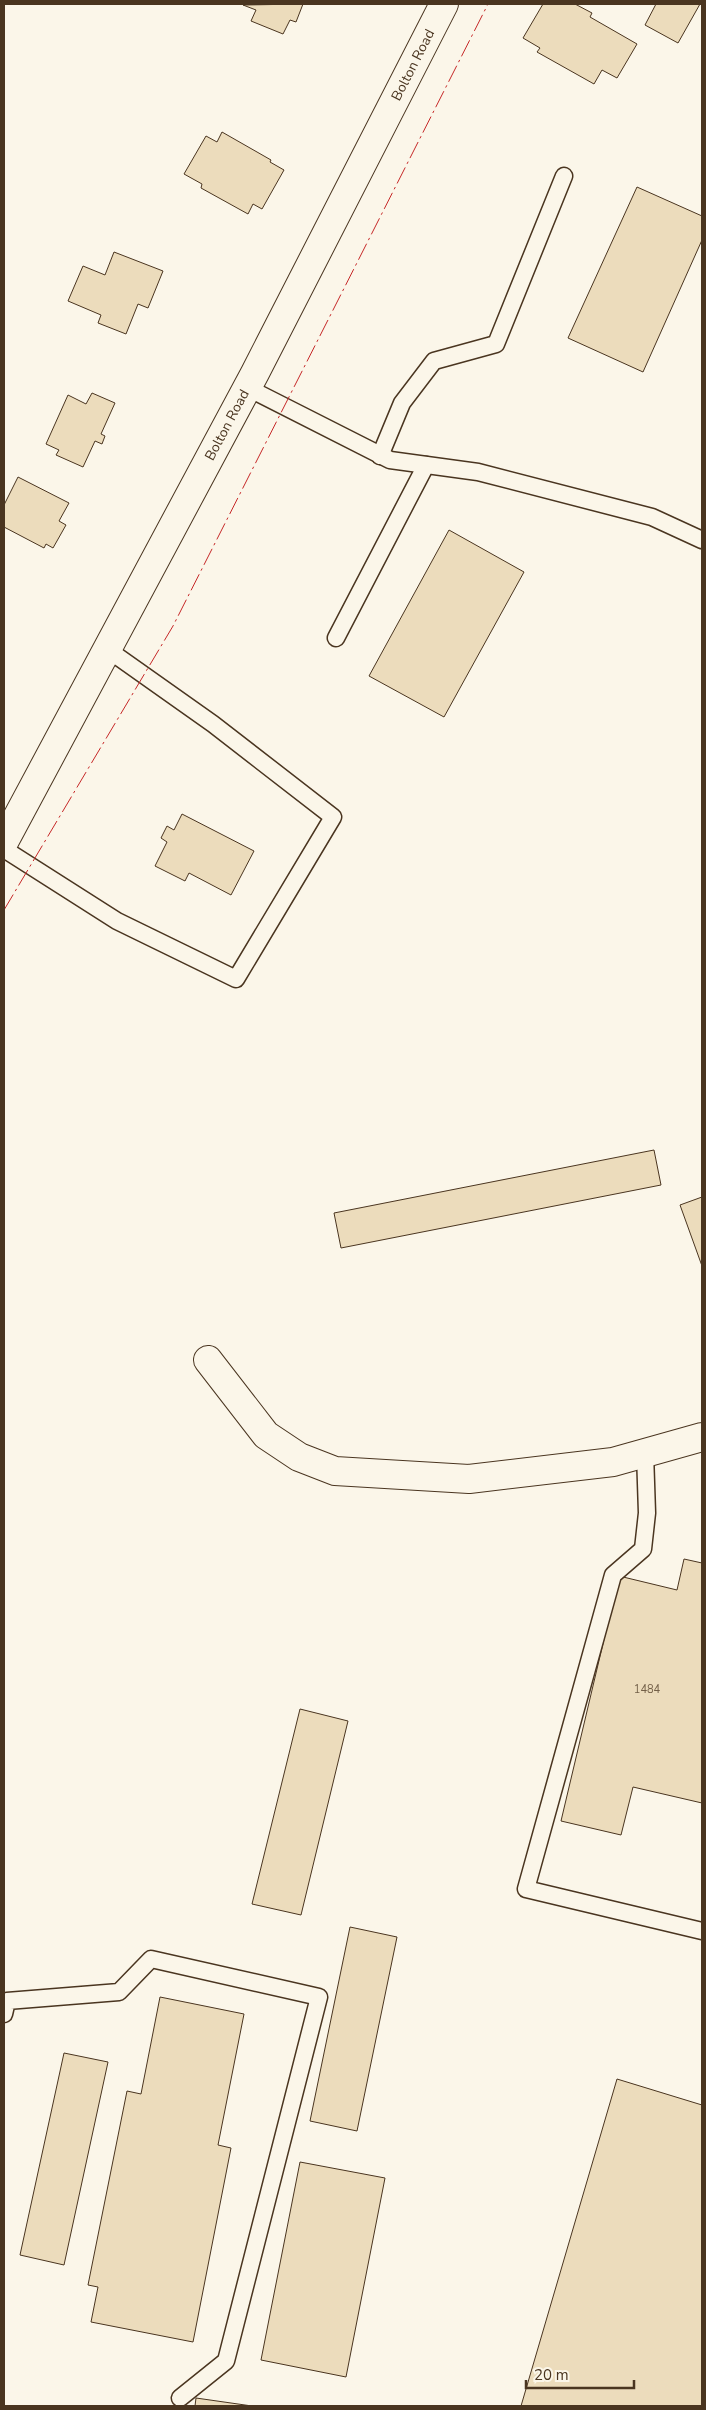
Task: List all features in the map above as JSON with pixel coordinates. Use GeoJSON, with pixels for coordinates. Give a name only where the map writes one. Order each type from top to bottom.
{"type":"FeatureCollection","features":[{"type":"Feature","properties":{"kind":"main road","name":"Bolton Road"},"geometry":{"type":"LineString","coordinates":[[4,842],[248,388],[444,4]]}},
{"type":"Feature","properties":{"kind":"main road"},"geometry":{"type":"LineString","coordinates":[[208,1360],[266,1435],[299,1457],[335,1471],[469,1479],[613,1462],[702,1437]]}},
{"type":"Feature","properties":{"kind":"lane"},"geometry":{"type":"LineString","coordinates":[[380,456],[402,403],[434,361],[496,344],[564,176]]}},
{"type":"Feature","properties":{"kind":"lane"},"geometry":{"type":"LineString","coordinates":[[248,388],[390,460],[478,472],[642,515],[702,540]]}},
{"type":"Feature","properties":{"kind":"lane"},"geometry":{"type":"LineString","coordinates":[[336,638],[426,466]]}},
{"type":"Feature","properties":{"kind":"lane"},"geometry":{"type":"LineString","coordinates":[[4,849],[117,921],[236,980],[333,817],[213,724],[107,650]]}},
{"type":"Feature","properties":{"kind":"lane"},"geometry":{"type":"LineString","coordinates":[[645,1453],[647,1513],[643,1549],[613,1575],[526,1889],[702,1931]]}},
{"type":"Feature","properties":{"kind":"lane"},"geometry":{"type":"LineString","coordinates":[[4,2014],[7,2001],[118,1992],[151,1959],[319,1996],[226,2362],[180,2398]]}},
{"type":"Feature","properties":{"kind":"building"},"geometry":{"type":"Polygon","coordinates":[[[303,4],[296,22],[290,20],[283,34],[251,21],[256,10],[243,5],[303,4]]]}},
{"type":"Feature","properties":{"kind":"building"},"geometry":{"type":"Polygon","coordinates":[[[543,4],[575,4],[592,13],[590,17],[637,44],[617,78],[602,70],[594,84],[537,52],[540,48],[523,38],[543,4]]]}},
{"type":"Feature","properties":{"kind":"building"},"geometry":{"type":"Polygon","coordinates":[[[656,4],[700,4],[678,43],[645,25],[656,4]]]}},
{"type":"Feature","properties":{"kind":"building"},"geometry":{"type":"Polygon","coordinates":[[[222,132],[271,160],[270,162],[284,170],[262,209],[253,204],[248,214],[201,188],[202,184],[184,174],[206,136],[217,142],[222,132]]]}},
{"type":"Feature","properties":{"kind":"building"},"geometry":{"type":"Polygon","coordinates":[[[637,187],[702,216],[702,240],[643,372],[568,338],[637,187]]]}},
{"type":"Feature","properties":{"kind":"building"},"geometry":{"type":"Polygon","coordinates":[[[114,252],[163,271],[148,308],[138,304],[126,334],[98,323],[101,315],[68,301],[83,266],[105,275],[114,252]]]}},
{"type":"Feature","properties":{"kind":"building"},"geometry":{"type":"Polygon","coordinates":[[[92,393],[115,403],[101,434],[105,436],[102,444],[95,441],[83,467],[56,455],[59,450],[46,444],[68,395],[86,404],[92,393]]]}},
{"type":"Feature","properties":{"kind":"building"},"geometry":{"type":"Polygon","coordinates":[[[18,477],[69,503],[59,521],[66,525],[53,548],[46,544],[44,548],[4,527],[4,505],[18,477]]]}},
{"type":"Feature","properties":{"kind":"building"},"geometry":{"type":"Polygon","coordinates":[[[449,530],[524,572],[444,717],[369,676],[449,530]]]}},
{"type":"Feature","properties":{"kind":"building"},"geometry":{"type":"Polygon","coordinates":[[[182,814],[254,851],[231,895],[189,873],[185,881],[155,866],[167,842],[161,838],[167,826],[174,830],[182,814]]]}},
{"type":"Feature","properties":{"kind":"building"},"geometry":{"type":"Polygon","coordinates":[[[654,1150],[661,1185],[341,1248],[334,1213],[654,1150]]]}},
{"type":"Feature","properties":{"kind":"building"},"geometry":{"type":"Polygon","coordinates":[[[702,1197],[702,1266],[680,1205],[702,1197]]]}},
{"type":"Feature","properties":{"kind":"building"},"geometry":{"type":"Polygon","coordinates":[[[684,1559],[702,1563],[702,1803],[633,1787],[621,1835],[561,1821],[619,1576],[677,1590],[684,1559]]]}},
{"type":"Feature","properties":{"kind":"building"},"geometry":{"type":"Polygon","coordinates":[[[300,1709],[348,1721],[301,1915],[252,1904],[300,1709]]]}},
{"type":"Feature","properties":{"kind":"building"},"geometry":{"type":"Polygon","coordinates":[[[350,1927],[397,1937],[357,2131],[310,2121],[350,1927]]]}},
{"type":"Feature","properties":{"kind":"building"},"geometry":{"type":"Polygon","coordinates":[[[160,1997],[244,2014],[218,2145],[231,2148],[193,2342],[91,2322],[98,2287],[88,2285],[127,2091],[141,2094],[160,1997]]]}},
{"type":"Feature","properties":{"kind":"building"},"geometry":{"type":"Polygon","coordinates":[[[64,2053],[108,2062],[64,2265],[20,2255],[64,2053]]]}},
{"type":"Feature","properties":{"kind":"building"},"geometry":{"type":"Polygon","coordinates":[[[617,2079],[702,2105],[702,2406],[521,2406],[617,2079]]]}},
{"type":"Feature","properties":{"kind":"building"},"geometry":{"type":"Polygon","coordinates":[[[300,2162],[385,2178],[346,2377],[261,2360],[300,2162]]]}},
{"type":"Feature","properties":{"kind":"building"},"geometry":{"type":"Polygon","coordinates":[[[196,2398],[252,2406],[195,2406],[196,2398]]]}},
{"type":"Feature","properties":{"kind":"power"},"geometry":{"type":"LineString","coordinates":[[4,910],[173,626],[488,4]]}}]}
